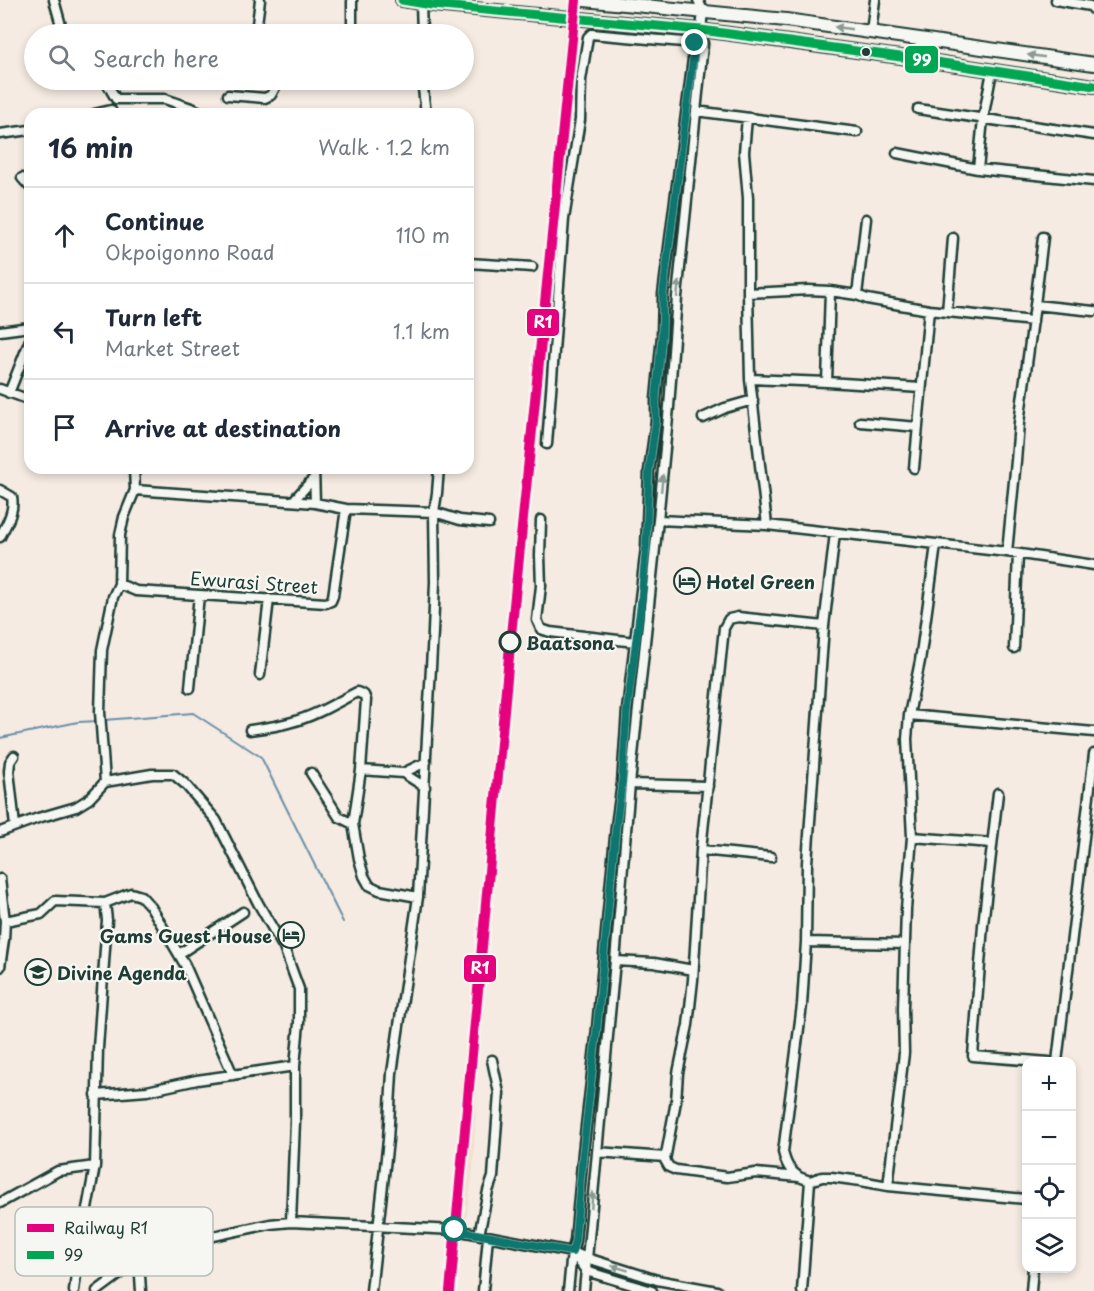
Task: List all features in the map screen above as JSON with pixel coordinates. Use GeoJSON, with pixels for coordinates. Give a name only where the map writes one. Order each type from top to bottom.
{"type":"FeatureCollection","features":[{"type":"Feature","properties":{"kind":"main road"},"geometry":{"type":"LineString","coordinates":[[402,0],[701,30],[1094,86]]}},
{"type":"Feature","properties":{"kind":"main road"},"geometry":{"type":"LineString","coordinates":[[584,0],[688,10],[700,6],[1094,64]]}},
{"type":"Feature","properties":{"kind":"street"},"geometry":{"type":"LineString","coordinates":[[54,0],[61,24]]}},
{"type":"Feature","properties":{"kind":"street"},"geometry":{"type":"LineString","coordinates":[[257,24],[260,0]]}},
{"type":"Feature","properties":{"kind":"street"},"geometry":{"type":"LineString","coordinates":[[352,0],[352,24]]}},
{"type":"Feature","properties":{"kind":"street"},"geometry":{"type":"LineString","coordinates":[[871,32],[875,0]]}},
{"type":"Feature","properties":{"kind":"street"},"geometry":{"type":"LineString","coordinates":[[1056,0],[1092,5]]}},
{"type":"Feature","properties":{"kind":"street"},"geometry":{"type":"LineString","coordinates":[[424,24],[427,4]]}},
{"type":"Feature","properties":{"kind":"street"},"geometry":{"type":"LineString","coordinates":[[584,1291],[630,784],[658,520],[677,297],[703,44],[700,6]]}},
{"type":"Feature","properties":{"kind":"street"},"geometry":{"type":"LineString","coordinates":[[568,1291],[622,783],[627,710],[641,604],[649,471],[656,420],[663,294],[695,43],[701,30]]}},
{"type":"Feature","properties":{"kind":"street"},"geometry":{"type":"LineString","coordinates":[[547,444],[564,219],[580,120],[581,80],[588,37],[591,34],[695,43]]}},
{"type":"Feature","properties":{"kind":"street"},"geometry":{"type":"LineString","coordinates":[[978,169],[983,119],[992,71]]}},
{"type":"Feature","properties":{"kind":"street"},"geometry":{"type":"LineString","coordinates":[[111,90],[116,99],[113,108]]}},
{"type":"Feature","properties":{"kind":"street"},"geometry":{"type":"LineString","coordinates":[[228,95],[265,98],[271,95],[274,90]]}},
{"type":"Feature","properties":{"kind":"street"},"geometry":{"type":"LineString","coordinates":[[422,90],[425,108]]}},
{"type":"Feature","properties":{"kind":"street"},"geometry":{"type":"LineString","coordinates":[[116,99],[165,99],[192,108]]}},
{"type":"Feature","properties":{"kind":"street"},"geometry":{"type":"LineString","coordinates":[[918,109],[1094,135]]}},
{"type":"Feature","properties":{"kind":"street"},"geometry":{"type":"LineString","coordinates":[[696,111],[857,132]]}},
{"type":"Feature","properties":{"kind":"street"},"geometry":{"type":"LineString","coordinates":[[747,118],[744,152],[748,198],[750,379],[767,525]]}},
{"type":"Feature","properties":{"kind":"street"},"geometry":{"type":"LineString","coordinates":[[0,134],[24,131]]}},
{"type":"Feature","properties":{"kind":"street"},"geometry":{"type":"LineString","coordinates":[[897,153],[978,169],[1094,181]]}},
{"type":"Feature","properties":{"kind":"street"},"geometry":{"type":"LineString","coordinates":[[857,295],[866,219]]}},
{"type":"Feature","properties":{"kind":"street"},"geometry":{"type":"LineString","coordinates":[[1007,552],[1019,423],[1043,237]]}},
{"type":"Feature","properties":{"kind":"street"},"geometry":{"type":"LineString","coordinates":[[947,312],[952,238]]}},
{"type":"Feature","properties":{"kind":"street"},"geometry":{"type":"LineString","coordinates":[[474,263],[532,267]]}},
{"type":"Feature","properties":{"kind":"street"},"geometry":{"type":"LineString","coordinates":[[748,293],[830,291],[929,310],[1033,321]]}},
{"type":"Feature","properties":{"kind":"street"},"geometry":{"type":"LineString","coordinates":[[827,382],[830,291]]}},
{"type":"Feature","properties":{"kind":"street"},"geometry":{"type":"LineString","coordinates":[[1035,305],[1094,311]]}},
{"type":"Feature","properties":{"kind":"street"},"geometry":{"type":"LineString","coordinates":[[914,468],[929,310]]}},
{"type":"Feature","properties":{"kind":"street"},"geometry":{"type":"LineString","coordinates":[[0,331],[24,328]]}},
{"type":"Feature","properties":{"kind":"street"},"geometry":{"type":"LineString","coordinates":[[9,393],[24,355]]}},
{"type":"Feature","properties":{"kind":"street"},"geometry":{"type":"LineString","coordinates":[[750,379],[921,388]]}},
{"type":"Feature","properties":{"kind":"street"},"geometry":{"type":"LineString","coordinates":[[0,389],[24,398]]}},
{"type":"Feature","properties":{"kind":"street"},"geometry":{"type":"LineString","coordinates":[[703,418],[725,408],[753,400]]}},
{"type":"Feature","properties":{"kind":"street"},"geometry":{"type":"LineString","coordinates":[[860,422],[918,427]]}},
{"type":"Feature","properties":{"kind":"street"},"geometry":{"type":"LineString","coordinates":[[105,782],[100,730],[104,637],[113,597],[119,584],[120,535],[124,517],[135,490],[134,474]]}},
{"type":"Feature","properties":{"kind":"street"},"geometry":{"type":"LineString","coordinates":[[293,501],[313,474]]}},
{"type":"Feature","properties":{"kind":"street"},"geometry":{"type":"LineString","coordinates":[[314,474],[315,503]]}},
{"type":"Feature","properties":{"kind":"street"},"geometry":{"type":"LineString","coordinates":[[371,1291],[392,1073],[418,897],[435,582],[434,512],[439,474]]}},
{"type":"Feature","properties":{"kind":"street"},"geometry":{"type":"LineString","coordinates":[[0,490],[12,497],[13,508],[0,537]]}},
{"type":"Feature","properties":{"kind":"street"},"geometry":{"type":"LineString","coordinates":[[135,490],[293,501],[346,509],[434,512],[460,520],[489,523]]}},
{"type":"Feature","properties":{"kind":"street","name":"Ewurasi Street"},"geometry":{"type":"LineString","coordinates":[[119,584],[136,591],[326,603],[331,601],[333,596],[346,509]]}},
{"type":"Feature","properties":{"kind":"street"},"geometry":{"type":"LineString","coordinates":[[541,520],[541,586],[537,620],[541,629],[635,642]]}},
{"type":"Feature","properties":{"kind":"street"},"geometry":{"type":"LineString","coordinates":[[658,520],[767,525],[1007,552],[1094,565]]}},
{"type":"Feature","properties":{"kind":"street"},"geometry":{"type":"LineString","coordinates":[[799,1177],[786,1164],[783,1152],[802,1005],[807,862],[824,626],[835,533]]}},
{"type":"Feature","properties":{"kind":"street"},"geometry":{"type":"LineString","coordinates":[[888,1186],[904,1053],[906,909],[912,837],[907,752],[909,715],[920,661],[936,545]]}},
{"type":"Feature","properties":{"kind":"street"},"geometry":{"type":"LineString","coordinates":[[1014,648],[1018,554]]}},
{"type":"Feature","properties":{"kind":"street"},"geometry":{"type":"LineString","coordinates":[[190,688],[200,595]]}},
{"type":"Feature","properties":{"kind":"street"},"geometry":{"type":"LineString","coordinates":[[260,675],[269,599]]}},
{"type":"Feature","properties":{"kind":"street"},"geometry":{"type":"LineString","coordinates":[[824,626],[738,617],[729,619],[724,628],[701,850],[688,1025],[665,1160],[669,1167],[676,1170],[727,1176],[756,1173],[799,1177],[810,1181],[831,1177],[888,1186],[1022,1199]]}},
{"type":"Feature","properties":{"kind":"street"},"geometry":{"type":"LineString","coordinates":[[250,730],[294,722],[328,708],[357,692],[364,695],[366,700],[361,770],[353,824],[359,859],[369,885],[379,890],[418,897]]}},
{"type":"Feature","properties":{"kind":"street"},"geometry":{"type":"LineString","coordinates":[[909,715],[1094,732]]}},
{"type":"Feature","properties":{"kind":"street"},"geometry":{"type":"LineString","coordinates":[[1058,1057],[1094,754]]}},
{"type":"Feature","properties":{"kind":"street"},"geometry":{"type":"LineString","coordinates":[[15,756],[10,762],[9,771],[15,826]]}},
{"type":"Feature","properties":{"kind":"street"},"geometry":{"type":"LineString","coordinates":[[403,773],[426,762]]}},
{"type":"Feature","properties":{"kind":"street"},"geometry":{"type":"LineString","coordinates":[[361,770],[403,773],[425,787]]}},
{"type":"Feature","properties":{"kind":"street"},"geometry":{"type":"LineString","coordinates":[[311,772],[339,817],[353,824]]}},
{"type":"Feature","properties":{"kind":"street"},"geometry":{"type":"LineString","coordinates":[[0,832],[76,807],[89,799],[105,782],[152,774],[173,774],[185,784],[216,820],[258,903],[284,948],[299,989],[291,1222]]}},
{"type":"Feature","properties":{"kind":"street"},"geometry":{"type":"LineString","coordinates":[[630,784],[708,786]]}},
{"type":"Feature","properties":{"kind":"street"},"geometry":{"type":"LineString","coordinates":[[998,793],[983,925],[973,1056],[1022,1060]]}},
{"type":"Feature","properties":{"kind":"street"},"geometry":{"type":"LineString","coordinates":[[912,837],[992,843]]}},
{"type":"Feature","properties":{"kind":"street"},"geometry":{"type":"LineString","coordinates":[[701,850],[771,857]]}},
{"type":"Feature","properties":{"kind":"street"},"geometry":{"type":"LineString","coordinates":[[0,879],[5,921],[0,966]]}},
{"type":"Feature","properties":{"kind":"street"},"geometry":{"type":"LineString","coordinates":[[5,921],[41,914],[55,901],[105,903],[132,893],[141,896],[151,907],[185,965],[232,1075]]}},
{"type":"Feature","properties":{"kind":"street"},"geometry":{"type":"LineString","coordinates":[[87,1207],[95,1166],[98,1048],[107,920],[105,903]]}},
{"type":"Feature","properties":{"kind":"street"},"geometry":{"type":"LineString","coordinates":[[179,954],[243,912]]}},
{"type":"Feature","properties":{"kind":"street"},"geometry":{"type":"LineString","coordinates":[[806,942],[905,944]]}},
{"type":"Feature","properties":{"kind":"street"},"geometry":{"type":"LineString","coordinates":[[615,961],[654,963],[693,970]]}},
{"type":"Feature","properties":{"kind":"street"},"geometry":{"type":"LineString","coordinates":[[483,1291],[484,1236],[488,1191],[493,1177],[499,1093],[492,1060]]}},
{"type":"Feature","properties":{"kind":"street"},"geometry":{"type":"LineString","coordinates":[[96,1095],[147,1091],[197,1080],[295,1066]]}},
{"type":"Feature","properties":{"kind":"street"},"geometry":{"type":"LineString","coordinates":[[597,1152],[665,1157]]}},
{"type":"Feature","properties":{"kind":"street"},"geometry":{"type":"LineString","coordinates":[[0,1203],[58,1171],[95,1166]]}},
{"type":"Feature","properties":{"kind":"street"},"geometry":{"type":"LineString","coordinates":[[802,1291],[810,1181]]}},
{"type":"Feature","properties":{"kind":"street"},"geometry":{"type":"LineString","coordinates":[[213,1236],[291,1222],[455,1230],[572,1252],[657,1280],[717,1291]]}},
{"type":"Feature","properties":{"kind":"street"},"geometry":{"type":"LineString","coordinates":[[572,1252],[586,1272]]}},
{"type":"Feature","properties":{"kind":"street"},"geometry":{"type":"LineString","coordinates":[[570,1271],[586,1272],[654,1291],[657,1280]]}},
{"type":"Feature","properties":{"kind":"street"},"geometry":{"type":"LineString","coordinates":[[1031,1291],[1033,1273]]}},
{"type":"Feature","properties":{"kind":"street"},"geometry":{"type":"LineString","coordinates":[[74,1291],[76,1276]]}},
{"type":"Feature","properties":{"kind":"street"},"geometry":{"type":"LineString","coordinates":[[98,1291],[118,1276]]}},
{"type":"Feature","properties":{"kind":"street"},"geometry":{"type":"LineString","coordinates":[[140,1276],[141,1291]]}},
{"type":"Feature","properties":{"kind":"shaded area"},"geometry":{"type":"Polygon","coordinates":[[[578,23],[482,981],[473,1170],[456,1291],[447,1291],[565,25],[578,23]]]}},
{"type":"Feature","properties":{"kind":"waterway"},"geometry":{"type":"LineString","coordinates":[[104,720],[193,713],[261,757],[343,922]]}},
{"type":"Feature","properties":{"kind":"waterway"},"geometry":{"type":"LineString","coordinates":[[0,738],[78,722],[99,721]]}},
{"type":"Feature","properties":{"kind":"rail line","name":"R1"},"geometry":{"type":"LineString","coordinates":[[450,1291],[511,635],[576,0]]}},
{"type":"Feature","properties":{"kind":"transit line","name":"99"},"geometry":{"type":"LineString","coordinates":[[402,0],[432,5],[701,30],[1094,86]]}},
{"type":"Feature","properties":{"kind":"place","name":"Hotel Green"},"geometry":{"type":"Point","coordinates":[687,581]}},
{"type":"Feature","properties":{"kind":"place","name":"Baatsona"},"geometry":{"type":"Point","coordinates":[510,642]}},
{"type":"Feature","properties":{"kind":"place","name":"Gams Guest House"},"geometry":{"type":"Point","coordinates":[291,935]}},
{"type":"Feature","properties":{"kind":"place","name":"Divine Agenda"},"geometry":{"type":"Point","coordinates":[38,972]}},
{"type":"Feature","properties":{"kind":"route"},"geometry":{"type":"LineString","coordinates":[[455,1230],[572,1252],[575,1241],[622,783],[627,710],[641,604],[648,519],[649,471],[656,420],[663,294],[695,43]]}}]}
